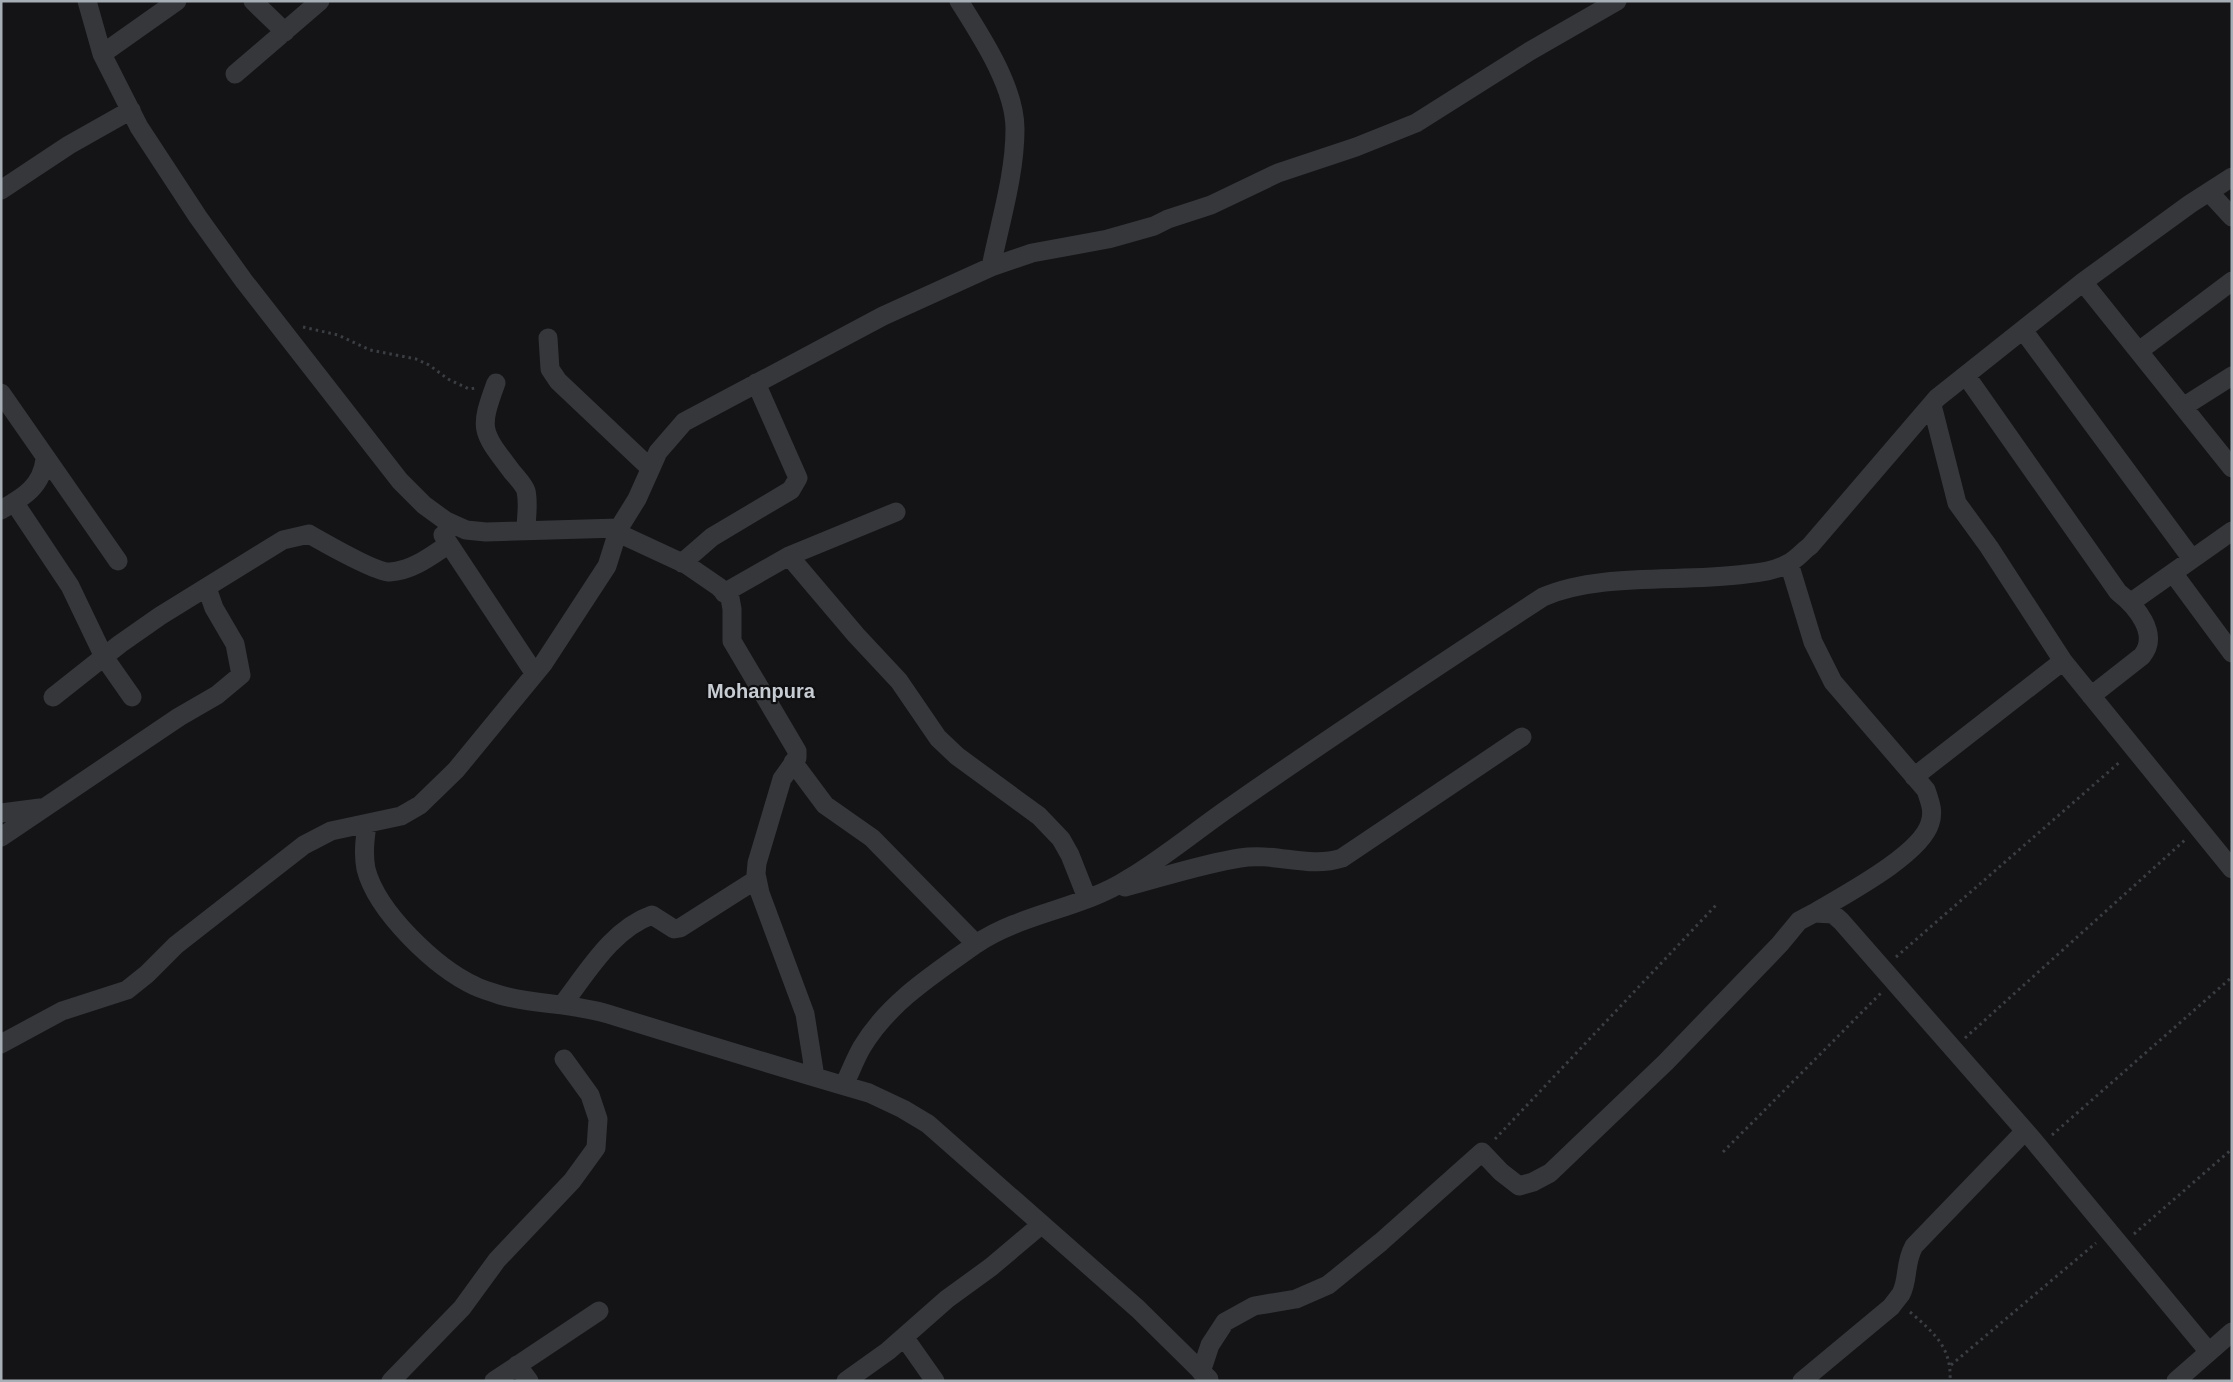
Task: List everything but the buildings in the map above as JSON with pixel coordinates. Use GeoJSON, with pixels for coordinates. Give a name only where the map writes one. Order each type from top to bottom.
{"type":"FeatureCollection","features":[{"type":"Feature","properties":{"kind":"street"},"geometry":{"type":"LineString","coordinates":[[87,1],[102,54],[139,126],[198,216],[279,326],[400,481],[424,505],[446,521],[466,530],[486,532],[526,530],[618,531],[682,563],[719,587],[730,598],[732,641],[797,751],[797,758],[782,779],[757,863],[757,878],[760,893],[805,1014],[815,1077]]}},
{"type":"Feature","properties":{"kind":"street"},"geometry":{"type":"LineString","coordinates":[[102,54],[177,1]]}},
{"type":"Feature","properties":{"kind":"street"},"geometry":{"type":"LineString","coordinates":[[253,1],[285,32]]}},
{"type":"Feature","properties":{"kind":"street"},"geometry":{"type":"LineString","coordinates":[[235,74],[320,1]]}},
{"type":"Feature","properties":{"kind":"street"},"geometry":{"type":"LineString","coordinates":[[959,1],[996,66],[1012,104],[1015,128],[1014,153],[991,267]]}},
{"type":"Feature","properties":{"kind":"street"},"geometry":{"type":"LineString","coordinates":[[1,1044],[62,1011],[127,990],[147,974],[176,945],[304,845],[331,832],[401,816],[420,805],[456,770],[535,674],[607,566],[618,531],[637,498],[658,452],[684,422],[883,316],[991,267],[1032,253],[1108,239],[1154,226],[1168,219],[1210,205],[1278,173],[1356,147],[1416,123],[1530,51],[1617,1]]}},
{"type":"Feature","properties":{"kind":"street"},"geometry":{"type":"LineString","coordinates":[[1,190],[83,137],[131,110]]}},
{"type":"Feature","properties":{"kind":"street"},"geometry":{"type":"LineString","coordinates":[[1105,892],[1129,879],[1232,806],[1544,597],[1562,589],[1590,584],[1724,577],[1763,572],[1790,563],[1810,546],[1938,398],[2084,282],[2232,177]]}},
{"type":"Feature","properties":{"kind":"street"},"geometry":{"type":"LineString","coordinates":[[2209,192],[2232,217]]}},
{"type":"Feature","properties":{"kind":"street"},"geometry":{"type":"LineString","coordinates":[[2139,351],[2232,281]]}},
{"type":"Feature","properties":{"kind":"street"},"geometry":{"type":"LineString","coordinates":[[2084,282],[2232,468]]}},
{"type":"Feature","properties":{"kind":"street"},"geometry":{"type":"LineString","coordinates":[[2022,330],[2192,559]]}},
{"type":"Feature","properties":{"kind":"street"},"geometry":{"type":"LineString","coordinates":[[548,338],[550,369],[558,381],[650,468]]}},
{"type":"Feature","properties":{"kind":"street"},"geometry":{"type":"LineString","coordinates":[[1967,376],[2118,592],[2140,616],[2147,630],[2150,641],[2147,649],[2091,696]]}},
{"type":"Feature","properties":{"kind":"street"},"geometry":{"type":"LineString","coordinates":[[2183,406],[2232,376]]}},
{"type":"Feature","properties":{"kind":"street"},"geometry":{"type":"LineString","coordinates":[[496,382],[486,414],[486,436],[494,450],[526,490],[528,504],[526,530]]}},
{"type":"Feature","properties":{"kind":"street"},"geometry":{"type":"LineString","coordinates":[[682,563],[712,537],[791,490],[798,478],[756,383]]}},
{"type":"Feature","properties":{"kind":"street"},"geometry":{"type":"LineString","coordinates":[[1,394],[118,561]]}},
{"type":"Feature","properties":{"kind":"street"},"geometry":{"type":"LineString","coordinates":[[1932,405],[1957,503],[1994,554],[2062,661],[2197,829],[2232,869]]}},
{"type":"Feature","properties":{"kind":"street"},"geometry":{"type":"LineString","coordinates":[[45,458],[44,472],[37,484],[8,506],[70,586],[104,656],[132,696]]}},
{"type":"Feature","properties":{"kind":"street"},"geometry":{"type":"LineString","coordinates":[[424,505],[535,674]]}},
{"type":"Feature","properties":{"kind":"street"},"geometry":{"type":"LineString","coordinates":[[724,592],[789,556],[896,512]]}},
{"type":"Feature","properties":{"kind":"street"},"geometry":{"type":"LineString","coordinates":[[2130,603],[2232,531]]}},
{"type":"Feature","properties":{"kind":"street"},"geometry":{"type":"LineString","coordinates":[[53,697],[104,656],[160,616],[283,540],[309,534],[348,556],[388,573],[416,566],[449,544]]}},
{"type":"Feature","properties":{"kind":"street"},"geometry":{"type":"LineString","coordinates":[[789,556],[856,635],[899,681],[938,738],[957,756],[1040,816],[1061,840],[1070,855],[1087,898]]}},
{"type":"Feature","properties":{"kind":"street"},"geometry":{"type":"LineString","coordinates":[[1206,1376],[1210,1345],[1226,1322],[1254,1306],[1296,1299],[1328,1285],[1382,1242],[1482,1152],[1501,1172],[1519,1186],[1533,1182],[1550,1173],[1666,1062],[1780,944],[1799,921],[1908,853],[1923,837],[1930,825],[1932,811],[1926,790],[1833,682],[1813,642],[1790,563]]}},
{"type":"Feature","properties":{"kind":"street"},"geometry":{"type":"LineString","coordinates":[[2173,573],[2232,654]]}},
{"type":"Feature","properties":{"kind":"street"},"geometry":{"type":"LineString","coordinates":[[1,837],[179,716],[217,695],[241,675],[235,644],[214,608],[207,588]]}},
{"type":"Feature","properties":{"kind":"street"},"geometry":{"type":"LineString","coordinates":[[1914,777],[2062,661]]}},
{"type":"Feature","properties":{"kind":"street"},"geometry":{"type":"LineString","coordinates":[[844,1086],[862,1047],[884,1018],[914,989],[986,938],[1020,922],[1105,892],[1240,858],[1268,856],[1328,863],[1342,858],[1522,737]]}},
{"type":"Feature","properties":{"kind":"street"},"geometry":{"type":"LineString","coordinates":[[793,762],[825,805],[872,838],[976,944]]}},
{"type":"Feature","properties":{"kind":"street"},"geometry":{"type":"LineString","coordinates":[[1,813],[47,807]]}},
{"type":"Feature","properties":{"kind":"street"},"geometry":{"type":"LineString","coordinates":[[367,824],[364,850],[366,870],[377,895],[428,953],[452,972],[475,986],[502,996],[600,1012],[869,1093],[903,1108],[928,1124],[1042,1224],[1138,1309],[1206,1376]]}},
{"type":"Feature","properties":{"kind":"street"},"geometry":{"type":"LineString","coordinates":[[562,1005],[610,944],[623,932],[652,915],[674,929],[680,928],[757,878]]}},
{"type":"Feature","properties":{"kind":"street"},"geometry":{"type":"LineString","coordinates":[[1814,913],[1833,914],[1888,975],[2039,1147],[2209,1352]]}},
{"type":"Feature","properties":{"kind":"street"},"geometry":{"type":"LineString","coordinates":[[391,1381],[462,1308],[497,1260],[572,1181],[596,1148],[598,1119],[590,1095],[564,1059]]}},
{"type":"Feature","properties":{"kind":"street"},"geometry":{"type":"LineString","coordinates":[[1802,1381],[1856,1338],[1896,1300],[1901,1293],[1906,1277],[1907,1258],[1914,1246],[2025,1131]]}},
{"type":"Feature","properties":{"kind":"street"},"geometry":{"type":"LineString","coordinates":[[846,1381],[888,1351],[947,1298],[991,1268],[1018,1242],[1042,1224]]}},
{"type":"Feature","properties":{"kind":"street"},"geometry":{"type":"LineString","coordinates":[[494,1381],[599,1310]]}},
{"type":"Feature","properties":{"kind":"street"},"geometry":{"type":"LineString","coordinates":[[2176,1381],[2232,1332]]}},
{"type":"Feature","properties":{"kind":"street"},"geometry":{"type":"LineString","coordinates":[[904,1337],[935,1381]]}},
{"type":"Feature","properties":{"kind":"street"},"geometry":{"type":"LineString","coordinates":[[517,1366],[529,1381]]}},
{"type":"Feature","properties":{"kind":"path"},"geometry":{"type":"LineString","coordinates":[[279,326],[318,330],[338,335],[370,350],[416,359],[429,365],[448,379],[469,388],[496,382]]}},
{"type":"Feature","properties":{"kind":"path"},"geometry":{"type":"LineString","coordinates":[[1722,1152],[1888,975],[2134,749]]}},
{"type":"Feature","properties":{"kind":"path"},"geometry":{"type":"LineString","coordinates":[[1953,1049],[2197,829]]}},
{"type":"Feature","properties":{"kind":"path"},"geometry":{"type":"LineString","coordinates":[[1482,1152],[1718,903]]}},
{"type":"Feature","properties":{"kind":"path"},"geometry":{"type":"LineString","coordinates":[[2039,1147],[2232,977]]}},
{"type":"Feature","properties":{"kind":"path"},"geometry":{"type":"LineString","coordinates":[[1951,1365],[2232,1149]]}},
{"type":"Feature","properties":{"kind":"path"},"geometry":{"type":"LineString","coordinates":[[1896,1300],[1930,1329],[1942,1345],[1951,1365],[1950,1381]]}},
{"type":"Feature","properties":{"kind":"district","name":"Mohanpura"},"geometry":{"type":"Point","coordinates":[761,691]}}]}
